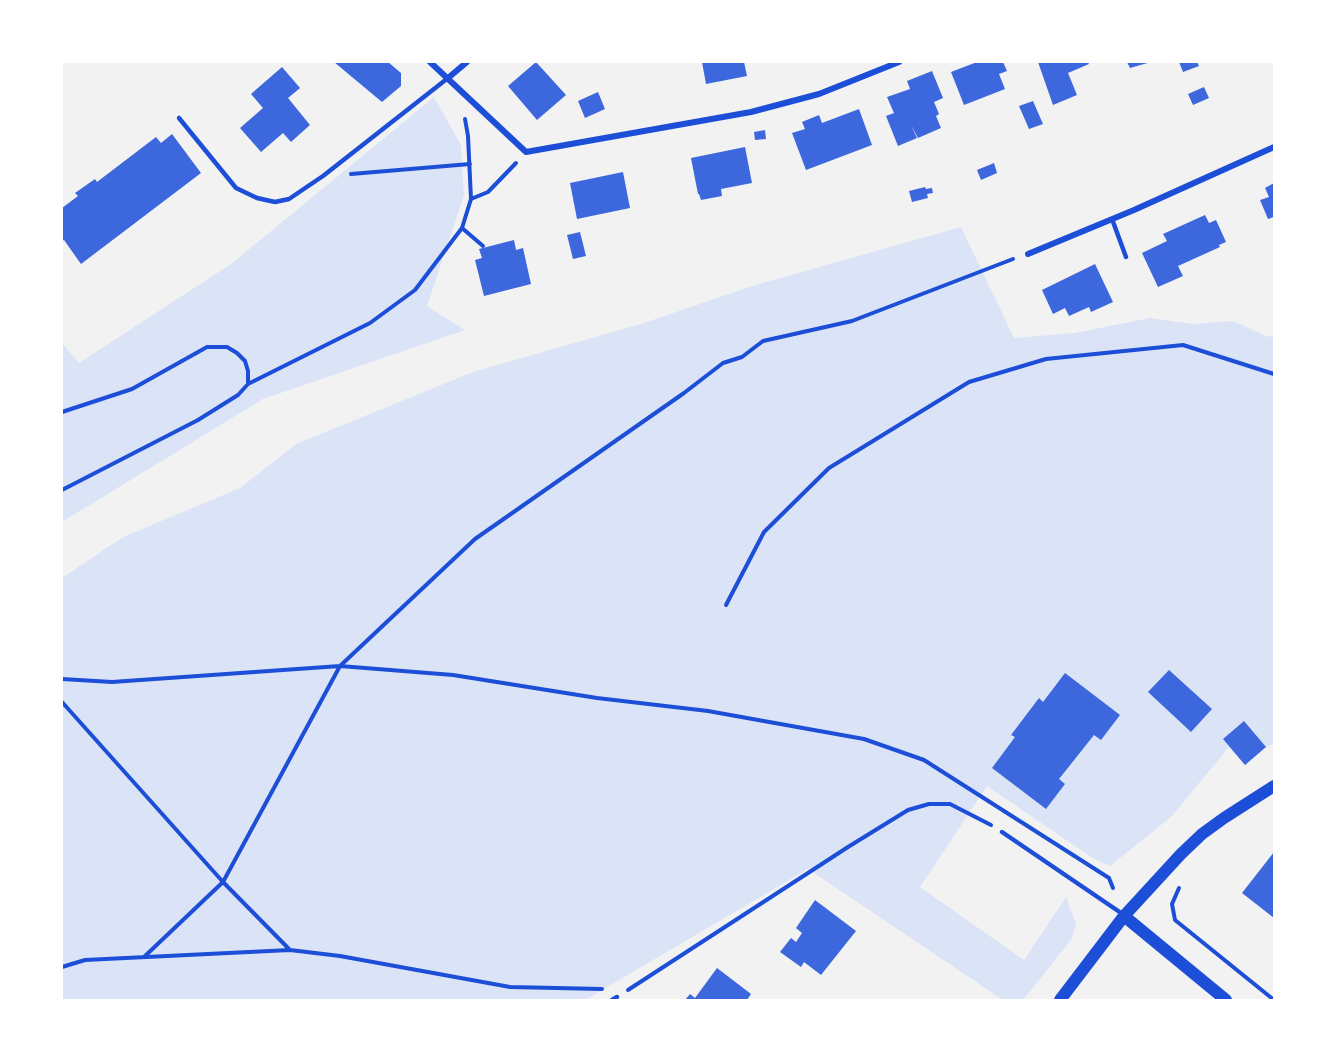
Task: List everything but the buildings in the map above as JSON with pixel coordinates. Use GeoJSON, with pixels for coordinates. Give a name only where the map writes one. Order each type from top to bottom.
{"type":"FeatureCollection","features":[{"type":"Feature","properties":{"kind":"main road"},"geometry":{"type":"LineString","coordinates":[[1060,1000],[1124,916],[1202,834],[1275,786]]}},
{"type":"Feature","properties":{"kind":"main road"},"geometry":{"type":"LineString","coordinates":[[1124,916],[1226,1000]]}},
{"type":"Feature","properties":{"kind":"street"},"geometry":{"type":"LineString","coordinates":[[430,62],[526,152],[751,112],[819,94],[898,62]]}},
{"type":"Feature","properties":{"kind":"street"},"geometry":{"type":"LineString","coordinates":[[448,78],[467,62]]}},
{"type":"Feature","properties":{"kind":"street"},"geometry":{"type":"LineString","coordinates":[[1028,254],[1275,147]]}},
{"type":"Feature","properties":{"kind":"lane"},"geometry":{"type":"LineString","coordinates":[[179,118],[236,188],[257,198],[275,202],[290,199],[323,176],[448,78]]}},
{"type":"Feature","properties":{"kind":"lane"},"geometry":{"type":"LineString","coordinates":[[1112,219],[1126,257]]}},
{"type":"Feature","properties":{"kind":"lane"},"geometry":{"type":"LineString","coordinates":[[1002,832],[1124,916]]}},
{"type":"Feature","properties":{"kind":"path"},"geometry":{"type":"LineString","coordinates":[[62,490],[198,420],[238,395],[248,384],[370,323],[415,290],[462,228],[471,200],[468,130],[460,112]]}},
{"type":"Feature","properties":{"kind":"path"},"geometry":{"type":"LineString","coordinates":[[471,200],[488,192],[526,152]]}},
{"type":"Feature","properties":{"kind":"path"},"geometry":{"type":"LineString","coordinates":[[323,176],[470,164]]}},
{"type":"Feature","properties":{"kind":"path"},"geometry":{"type":"LineString","coordinates":[[462,228],[483,246]]}},
{"type":"Feature","properties":{"kind":"path"},"geometry":{"type":"LineString","coordinates":[[144,957],[223,882],[340,666],[475,539],[684,393],[723,363],[742,357],[763,341],[852,321],[1028,254]]}},
{"type":"Feature","properties":{"kind":"path"},"geometry":{"type":"LineString","coordinates":[[726,604],[764,532],[829,468],[969,382],[1046,359],[1183,345],[1275,374]]}},
{"type":"Feature","properties":{"kind":"path"},"geometry":{"type":"LineString","coordinates":[[62,412],[132,389],[207,347],[227,347],[237,353],[245,361],[248,384]]}},
{"type":"Feature","properties":{"kind":"path"},"geometry":{"type":"LineString","coordinates":[[62,679],[112,682],[340,666],[453,675],[597,698],[708,711],[864,740],[924,760],[1109,878]]}},
{"type":"Feature","properties":{"kind":"path"},"geometry":{"type":"LineString","coordinates":[[62,702],[223,882],[290,950]]}},
{"type":"Feature","properties":{"kind":"path"},"geometry":{"type":"LineString","coordinates":[[62,967],[85,960],[290,950],[340,956],[510,987],[600,988],[614,999],[908,810],[929,804],[950,804],[1002,832]]}},
{"type":"Feature","properties":{"kind":"path"},"geometry":{"type":"LineString","coordinates":[[1179,888],[1172,904],[1175,920],[1274,1000]]}},
{"type":"Feature","properties":{"kind":"shaded area"},"geometry":{"type":"Polygon","coordinates":[[[434,97],[461,145],[464,195],[427,306],[465,330],[263,399],[62,522],[62,343],[79,363],[231,264],[434,97]]]}},
{"type":"Feature","properties":{"kind":"shaded area"},"geometry":{"type":"Polygon","coordinates":[[[961,227],[1014,338],[1075,333],[1150,318],[1192,324],[1233,321],[1266,336],[1274,337],[1274,744],[1266,747],[1245,765],[1229,747],[1171,817],[1110,866],[1094,859],[987,786],[920,887],[1024,960],[1066,897],[1076,924],[1071,940],[1023,1000],[1003,1000],[808,869],[585,1000],[62,1000],[62,578],[123,537],[240,488],[296,444],[473,372],[641,324],[752,286],[961,227]]]}}]}
